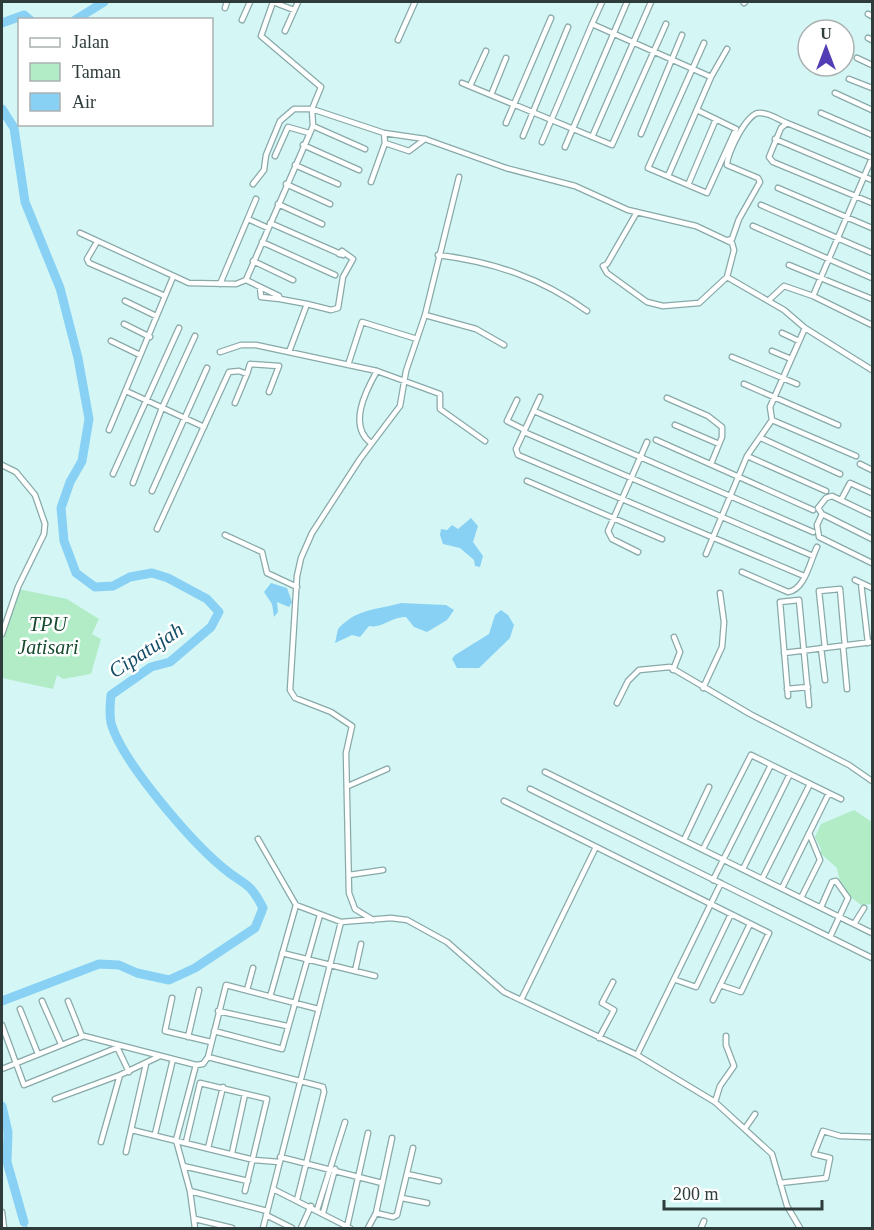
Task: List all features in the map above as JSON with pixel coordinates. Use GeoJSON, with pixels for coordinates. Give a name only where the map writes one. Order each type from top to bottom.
{"type":"FeatureCollection","features":[{"type":"Feature","properties":{"kind":"street"},"geometry":{"type":"LineString","coordinates":[[225,8],[227,2]]}},
{"type":"Feature","properties":{"kind":"street"},"geometry":{"type":"LineString","coordinates":[[242,20],[250,2]]}},
{"type":"Feature","properties":{"kind":"street"},"geometry":{"type":"LineString","coordinates":[[80,233],[173,277],[195,284],[239,283],[246,280],[313,126],[312,109],[321,86],[261,36],[273,2],[294,10]]}},
{"type":"Feature","properties":{"kind":"street"},"geometry":{"type":"LineString","coordinates":[[285,31],[298,2]]}},
{"type":"Feature","properties":{"kind":"street"},"geometry":{"type":"LineString","coordinates":[[398,40],[415,2]]}},
{"type":"Feature","properties":{"kind":"street"},"geometry":{"type":"LineString","coordinates":[[542,142],[602,2]]}},
{"type":"Feature","properties":{"kind":"street"},"geometry":{"type":"LineString","coordinates":[[565,147],[627,2]]}},
{"type":"Feature","properties":{"kind":"street"},"geometry":{"type":"LineString","coordinates":[[592,137],[651,2]]}},
{"type":"Feature","properties":{"kind":"street"},"geometry":{"type":"LineString","coordinates":[[506,123],[551,18]]}},
{"type":"Feature","properties":{"kind":"street"},"geometry":{"type":"LineString","coordinates":[[592,24],[711,77]]}},
{"type":"Feature","properties":{"kind":"street"},"geometry":{"type":"LineString","coordinates":[[462,82],[609,145],[614,143],[666,24]]}},
{"type":"Feature","properties":{"kind":"street"},"geometry":{"type":"LineString","coordinates":[[523,136],[568,27]]}},
{"type":"Feature","properties":{"kind":"street"},"geometry":{"type":"LineString","coordinates":[[641,134],[682,35]]}},
{"type":"Feature","properties":{"kind":"street"},"geometry":{"type":"LineString","coordinates":[[697,110],[736,129],[707,193],[648,168],[691,67],[704,43]]}},
{"type":"Feature","properties":{"kind":"street"},"geometry":{"type":"LineString","coordinates":[[668,176],[711,77],[727,49]]}},
{"type":"Feature","properties":{"kind":"street"},"geometry":{"type":"LineString","coordinates":[[470,86],[486,51]]}},
{"type":"Feature","properties":{"kind":"street"},"geometry":{"type":"LineString","coordinates":[[491,95],[506,58]]}},
{"type":"Feature","properties":{"kind":"street"},"geometry":{"type":"LineString","coordinates":[[857,58],[873,65]]}},
{"type":"Feature","properties":{"kind":"street"},"geometry":{"type":"LineString","coordinates":[[849,79],[873,88]]}},
{"type":"Feature","properties":{"kind":"street"},"geometry":{"type":"LineString","coordinates":[[835,93],[873,110]]}},
{"type":"Feature","properties":{"kind":"street"},"geometry":{"type":"LineString","coordinates":[[253,184],[264,170],[266,155],[280,121],[294,110],[312,109],[384,133],[424,139],[506,168],[575,186],[637,212],[684,223],[728,240],[734,248],[727,277],[699,303],[663,306],[640,298],[607,273],[603,266],[607,264],[626,235],[637,212]]}},
{"type":"Feature","properties":{"kind":"street"},"geometry":{"type":"LineString","coordinates":[[728,240],[732,239],[739,219],[760,182],[758,178],[727,165],[734,143],[749,117],[755,113],[762,112],[873,158],[813,296]]}},
{"type":"Feature","properties":{"kind":"street"},"geometry":{"type":"LineString","coordinates":[[821,113],[873,135]]}},
{"type":"Feature","properties":{"kind":"street"},"geometry":{"type":"LineString","coordinates":[[688,185],[716,119]]}},
{"type":"Feature","properties":{"kind":"street"},"geometry":{"type":"LineString","coordinates":[[787,123],[782,126],[769,155],[773,162],[873,203]]}},
{"type":"Feature","properties":{"kind":"street"},"geometry":{"type":"LineString","coordinates":[[275,156],[288,126],[309,133]]}},
{"type":"Feature","properties":{"kind":"street"},"geometry":{"type":"LineString","coordinates":[[313,126],[365,149]]}},
{"type":"Feature","properties":{"kind":"street"},"geometry":{"type":"LineString","coordinates":[[371,182],[386,143],[384,133]]}},
{"type":"Feature","properties":{"kind":"street"},"geometry":{"type":"LineString","coordinates":[[386,143],[409,151],[424,139]]}},
{"type":"Feature","properties":{"kind":"street"},"geometry":{"type":"LineString","coordinates":[[775,139],[873,180]]}},
{"type":"Feature","properties":{"kind":"street"},"geometry":{"type":"LineString","coordinates":[[303,145],[359,170]]}},
{"type":"Feature","properties":{"kind":"street"},"geometry":{"type":"LineString","coordinates":[[295,165],[338,184]]}},
{"type":"Feature","properties":{"kind":"street"},"geometry":{"type":"LineString","coordinates":[[373,920],[361,915],[351,903],[346,753],[352,726],[331,712],[295,698],[290,690],[297,587],[300,565],[308,540],[371,443],[400,406],[459,177]]}},
{"type":"Feature","properties":{"kind":"street"},"geometry":{"type":"LineString","coordinates":[[286,184],[330,204]]}},
{"type":"Feature","properties":{"kind":"street"},"geometry":{"type":"LineString","coordinates":[[778,188],[873,228]]}},
{"type":"Feature","properties":{"kind":"street"},"geometry":{"type":"LineString","coordinates":[[220,284],[256,199]]}},
{"type":"Feature","properties":{"kind":"street"},"geometry":{"type":"LineString","coordinates":[[278,204],[322,224]]}},
{"type":"Feature","properties":{"kind":"street"},"geometry":{"type":"LineString","coordinates":[[761,205],[873,253]]}},
{"type":"Feature","properties":{"kind":"street"},"geometry":{"type":"LineString","coordinates":[[248,219],[341,254],[342,251],[353,259],[343,277],[338,308],[331,310],[261,297],[260,287]]}},
{"type":"Feature","properties":{"kind":"street"},"geometry":{"type":"LineString","coordinates":[[753,226],[873,278]]}},
{"type":"Feature","properties":{"kind":"street"},"geometry":{"type":"LineString","coordinates":[[97,242],[87,259],[89,263],[165,296]]}},
{"type":"Feature","properties":{"kind":"street"},"geometry":{"type":"LineString","coordinates":[[262,242],[335,275]]}},
{"type":"Feature","properties":{"kind":"street"},"geometry":{"type":"LineString","coordinates":[[438,255],[515,272],[555,288],[587,311]]}},
{"type":"Feature","properties":{"kind":"street"},"geometry":{"type":"LineString","coordinates":[[253,261],[293,280]]}},
{"type":"Feature","properties":{"kind":"street"},"geometry":{"type":"LineString","coordinates":[[789,265],[873,299]]}},
{"type":"Feature","properties":{"kind":"street"},"geometry":{"type":"LineString","coordinates":[[110,430],[173,277]]}},
{"type":"Feature","properties":{"kind":"street"},"geometry":{"type":"LineString","coordinates":[[727,277],[769,300],[805,328],[873,370]]}},
{"type":"Feature","properties":{"kind":"street"},"geometry":{"type":"LineString","coordinates":[[246,280],[280,299]]}},
{"type":"Feature","properties":{"kind":"street"},"geometry":{"type":"LineString","coordinates":[[769,300],[784,286],[813,296],[873,324]]}},
{"type":"Feature","properties":{"kind":"street"},"geometry":{"type":"LineString","coordinates":[[125,301],[156,315]]}},
{"type":"Feature","properties":{"kind":"street"},"geometry":{"type":"LineString","coordinates":[[289,352],[307,304]]}},
{"type":"Feature","properties":{"kind":"street"},"geometry":{"type":"LineString","coordinates":[[425,315],[476,329],[504,345]]}},
{"type":"Feature","properties":{"kind":"street"},"geometry":{"type":"LineString","coordinates":[[348,365],[362,322],[417,339]]}},
{"type":"Feature","properties":{"kind":"street"},"geometry":{"type":"LineString","coordinates":[[124,324],[150,336]]}},
{"type":"Feature","properties":{"kind":"street"},"geometry":{"type":"LineString","coordinates":[[113,474],[179,328]]}},
{"type":"Feature","properties":{"kind":"street"},"geometry":{"type":"LineString","coordinates":[[706,554],[747,456],[772,420],[770,407],[805,328]]}},
{"type":"Feature","properties":{"kind":"street"},"geometry":{"type":"LineString","coordinates":[[782,333],[799,341]]}},
{"type":"Feature","properties":{"kind":"street"},"geometry":{"type":"LineString","coordinates":[[133,483],[162,408],[195,336]]}},
{"type":"Feature","properties":{"kind":"street"},"geometry":{"type":"LineString","coordinates":[[111,341],[140,356]]}},
{"type":"Feature","properties":{"kind":"street"},"geometry":{"type":"LineString","coordinates":[[220,352],[250,344],[405,380],[440,394],[440,409],[485,441]]}},
{"type":"Feature","properties":{"kind":"street"},"geometry":{"type":"LineString","coordinates":[[772,351],[791,359]]}},
{"type":"Feature","properties":{"kind":"street"},"geometry":{"type":"LineString","coordinates":[[732,357],[797,384]]}},
{"type":"Feature","properties":{"kind":"street"},"geometry":{"type":"LineString","coordinates":[[235,403],[250,364],[279,366],[269,392]]}},
{"type":"Feature","properties":{"kind":"street"},"geometry":{"type":"LineString","coordinates":[[152,491],[207,368]]}},
{"type":"Feature","properties":{"kind":"street"},"geometry":{"type":"LineString","coordinates":[[157,529],[229,372],[239,371],[247,374]]}},
{"type":"Feature","properties":{"kind":"street"},"geometry":{"type":"LineString","coordinates":[[371,443],[360,433],[359,427],[363,403],[377,372]]}},
{"type":"Feature","properties":{"kind":"street"},"geometry":{"type":"LineString","coordinates":[[744,384],[838,425]]}},
{"type":"Feature","properties":{"kind":"street"},"geometry":{"type":"LineString","coordinates":[[126,391],[204,427]]}},
{"type":"Feature","properties":{"kind":"street"},"geometry":{"type":"LineString","coordinates":[[540,397],[516,449],[518,455],[804,576]]}},
{"type":"Feature","properties":{"kind":"street"},"geometry":{"type":"LineString","coordinates":[[667,398],[715,420],[723,430],[711,464]]}},
{"type":"Feature","properties":{"kind":"street"},"geometry":{"type":"LineString","coordinates":[[517,400],[507,421],[525,431],[813,555]]}},
{"type":"Feature","properties":{"kind":"street"},"geometry":{"type":"LineString","coordinates":[[534,411],[813,532]]}},
{"type":"Feature","properties":{"kind":"street"},"geometry":{"type":"LineString","coordinates":[[772,420],[856,456]]}},
{"type":"Feature","properties":{"kind":"street"},"geometry":{"type":"LineString","coordinates":[[675,425],[719,444]]}},
{"type":"Feature","properties":{"kind":"street"},"geometry":{"type":"LineString","coordinates":[[761,438],[840,474]]}},
{"type":"Feature","properties":{"kind":"street"},"geometry":{"type":"LineString","coordinates":[[656,440],[813,510]]}},
{"type":"Feature","properties":{"kind":"street"},"geometry":{"type":"LineString","coordinates":[[638,552],[609,535],[622,498],[647,442]]}},
{"type":"Feature","properties":{"kind":"street"},"geometry":{"type":"LineString","coordinates":[[747,456],[826,491]]}},
{"type":"Feature","properties":{"kind":"street"},"geometry":{"type":"LineString","coordinates":[[860,464],[873,470]]}},
{"type":"Feature","properties":{"kind":"street"},"geometry":{"type":"LineString","coordinates":[[2,465],[16,472],[35,495],[45,524],[44,534],[18,587],[2,633]]}},
{"type":"Feature","properties":{"kind":"street"},"geometry":{"type":"LineString","coordinates":[[526,481],[662,539]]}},
{"type":"Feature","properties":{"kind":"street"},"geometry":{"type":"LineString","coordinates":[[840,500],[850,483],[873,493]]}},
{"type":"Feature","properties":{"kind":"street"},"geometry":{"type":"LineString","coordinates":[[873,515],[832,496],[826,498],[818,508],[822,514],[873,539]]}},
{"type":"Feature","properties":{"kind":"street"},"geometry":{"type":"LineString","coordinates":[[822,514],[817,525],[819,537],[873,563]]}},
{"type":"Feature","properties":{"kind":"street"},"geometry":{"type":"LineString","coordinates":[[225,536],[262,552],[266,572],[297,587]]}},
{"type":"Feature","properties":{"kind":"street"},"geometry":{"type":"LineString","coordinates":[[742,572],[790,592],[798,588],[817,547]]}},
{"type":"Feature","properties":{"kind":"street"},"geometry":{"type":"LineString","coordinates":[[855,580],[873,588]]}},
{"type":"Feature","properties":{"kind":"street"},"geometry":{"type":"LineString","coordinates":[[784,653],[870,643],[861,583]]}},
{"type":"Feature","properties":{"kind":"street"},"geometry":{"type":"LineString","coordinates":[[825,680],[819,591],[840,589],[847,689]]}},
{"type":"Feature","properties":{"kind":"street"},"geometry":{"type":"LineString","coordinates":[[703,688],[722,647],[724,622],[720,592]]}},
{"type":"Feature","properties":{"kind":"street"},"geometry":{"type":"LineString","coordinates":[[788,696],[780,602],[800,600],[809,705]]}},
{"type":"Feature","properties":{"kind":"street"},"geometry":{"type":"LineString","coordinates":[[673,670],[680,652],[674,637]]}},
{"type":"Feature","properties":{"kind":"street"},"geometry":{"type":"LineString","coordinates":[[617,704],[628,681],[639,670],[652,667],[673,670],[849,765],[873,781]]}},
{"type":"Feature","properties":{"kind":"street"},"geometry":{"type":"LineString","coordinates":[[787,689],[808,687]]}},
{"type":"Feature","properties":{"kind":"street"},"geometry":{"type":"LineString","coordinates":[[703,849],[750,755],[841,799]]}},
{"type":"Feature","properties":{"kind":"street"},"geometry":{"type":"LineString","coordinates":[[714,880],[771,765]]}},
{"type":"Feature","properties":{"kind":"street"},"geometry":{"type":"LineString","coordinates":[[348,786],[387,770]]}},
{"type":"Feature","properties":{"kind":"street"},"geometry":{"type":"LineString","coordinates":[[545,772],[873,933]]}},
{"type":"Feature","properties":{"kind":"street"},"geometry":{"type":"LineString","coordinates":[[743,869],[790,774]]}},
{"type":"Feature","properties":{"kind":"street"},"geometry":{"type":"LineString","coordinates":[[762,879],[810,783]]}},
{"type":"Feature","properties":{"kind":"street"},"geometry":{"type":"LineString","coordinates":[[684,840],[709,787]]}},
{"type":"Feature","properties":{"kind":"street"},"geometry":{"type":"LineString","coordinates":[[530,789],[873,958]]}},
{"type":"Feature","properties":{"kind":"street"},"geometry":{"type":"LineString","coordinates":[[782,888],[829,793]]}},
{"type":"Feature","properties":{"kind":"street"},"geometry":{"type":"LineString","coordinates":[[504,801],[769,934],[741,992],[720,985]]}},
{"type":"Feature","properties":{"kind":"street"},"geometry":{"type":"LineString","coordinates":[[801,898],[820,860],[809,833]]}},
{"type":"Feature","properties":{"kind":"street"},"geometry":{"type":"LineString","coordinates":[[258,839],[296,905],[340,922],[407,920],[435,934],[459,951],[496,987],[637,1055],[715,1102],[772,1154],[787,1206],[800,1228]]}},
{"type":"Feature","properties":{"kind":"street"},"geometry":{"type":"LineString","coordinates":[[521,1000],[596,847]]}},
{"type":"Feature","properties":{"kind":"street"},"geometry":{"type":"LineString","coordinates":[[350,875],[382,870]]}},
{"type":"Feature","properties":{"kind":"street"},"geometry":{"type":"LineString","coordinates":[[821,908],[832,882],[836,881],[848,898],[830,937]]}},
{"type":"Feature","properties":{"kind":"street"},"geometry":{"type":"LineString","coordinates":[[637,1055],[676,980],[721,883]]}},
{"type":"Feature","properties":{"kind":"street"},"geometry":{"type":"LineString","coordinates":[[270,997],[296,905]]}},
{"type":"Feature","properties":{"kind":"street"},"geometry":{"type":"LineString","coordinates":[[854,924],[864,908]]}},
{"type":"Feature","properties":{"kind":"street"},"geometry":{"type":"LineString","coordinates":[[676,980],[696,987],[731,914]]}},
{"type":"Feature","properties":{"kind":"street"},"geometry":{"type":"LineString","coordinates":[[214,1031],[279,1050],[320,915]]}},
{"type":"Feature","properties":{"kind":"street"},"geometry":{"type":"LineString","coordinates":[[263,1228],[340,922]]}},
{"type":"Feature","properties":{"kind":"street"},"geometry":{"type":"LineString","coordinates":[[713,1000],[750,924]]}},
{"type":"Feature","properties":{"kind":"street"},"geometry":{"type":"LineString","coordinates":[[355,971],[361,944]]}},
{"type":"Feature","properties":{"kind":"street"},"geometry":{"type":"LineString","coordinates":[[282,953],[375,976]]}},
{"type":"Feature","properties":{"kind":"street"},"geometry":{"type":"LineString","coordinates":[[247,990],[253,968]]}},
{"type":"Feature","properties":{"kind":"street"},"geometry":{"type":"LineString","coordinates":[[599,1038],[614,1010],[602,1003],[614,982]]}},
{"type":"Feature","properties":{"kind":"street"},"geometry":{"type":"LineString","coordinates":[[2,1069],[82,1036],[196,1065],[203,1064],[208,1057],[226,985],[318,1009]]}},
{"type":"Feature","properties":{"kind":"street"},"geometry":{"type":"LineString","coordinates":[[188,1036],[199,990]]}},
{"type":"Feature","properties":{"kind":"street"},"geometry":{"type":"LineString","coordinates":[[172,998],[165,1031],[211,1042]]}},
{"type":"Feature","properties":{"kind":"street"},"geometry":{"type":"LineString","coordinates":[[68,1000],[82,1036]]}},
{"type":"Feature","properties":{"kind":"street"},"geometry":{"type":"LineString","coordinates":[[42,1001],[62,1044]]}},
{"type":"Feature","properties":{"kind":"street"},"geometry":{"type":"LineString","coordinates":[[20,1009],[38,1054]]}},
{"type":"Feature","properties":{"kind":"street"},"geometry":{"type":"LineString","coordinates":[[218,1011],[287,1026]]}},
{"type":"Feature","properties":{"kind":"street"},"geometry":{"type":"LineString","coordinates":[[2,1025],[24,1085],[119,1046]]}},
{"type":"Feature","properties":{"kind":"street"},"geometry":{"type":"LineString","coordinates":[[715,1102],[720,1086],[734,1066],[726,1045],[726,1036]]}},
{"type":"Feature","properties":{"kind":"street"},"geometry":{"type":"LineString","coordinates":[[119,1046],[129,1072]]}},
{"type":"Feature","properties":{"kind":"street"},"geometry":{"type":"LineString","coordinates":[[55,1099],[120,1076],[160,1056]]}},
{"type":"Feature","properties":{"kind":"street"},"geometry":{"type":"LineString","coordinates":[[208,1057],[300,1080],[325,1090],[297,1200]]}},
{"type":"Feature","properties":{"kind":"street"},"geometry":{"type":"LineString","coordinates":[[155,1134],[173,1059]]}},
{"type":"Feature","properties":{"kind":"street"},"geometry":{"type":"LineString","coordinates":[[126,1152],[146,1064]]}},
{"type":"Feature","properties":{"kind":"street"},"geometry":{"type":"LineString","coordinates":[[195,1228],[190,1191],[176,1140],[196,1065]]}},
{"type":"Feature","properties":{"kind":"street"},"geometry":{"type":"LineString","coordinates":[[101,1142],[120,1076]]}},
{"type":"Feature","properties":{"kind":"street"},"geometry":{"type":"LineString","coordinates":[[186,1142],[199,1084],[224,1088],[269,1101],[245,1191]]}},
{"type":"Feature","properties":{"kind":"street"},"geometry":{"type":"LineString","coordinates":[[208,1148],[224,1088]]}},
{"type":"Feature","properties":{"kind":"street"},"geometry":{"type":"LineString","coordinates":[[232,1154],[245,1094]]}},
{"type":"Feature","properties":{"kind":"street"},"geometry":{"type":"LineString","coordinates":[[746,1128],[755,1114]]}},
{"type":"Feature","properties":{"kind":"street"},"geometry":{"type":"LineString","coordinates":[[323,1213],[345,1122]]}},
{"type":"Feature","properties":{"kind":"street"},"geometry":{"type":"LineString","coordinates":[[132,1130],[254,1160],[280,1159],[306,1163],[382,1183]]}},
{"type":"Feature","properties":{"kind":"street"},"geometry":{"type":"LineString","coordinates":[[780,1183],[826,1179],[830,1158],[814,1154],[821,1131],[873,1137]]}},
{"type":"Feature","properties":{"kind":"street"},"geometry":{"type":"LineString","coordinates":[[273,1189],[311,1206],[348,1228],[368,1133]]}},
{"type":"Feature","properties":{"kind":"street"},"geometry":{"type":"LineString","coordinates":[[370,1228],[376,1213],[393,1138]]}},
{"type":"Feature","properties":{"kind":"street"},"geometry":{"type":"LineString","coordinates":[[376,1213],[395,1217],[414,1148]]}},
{"type":"Feature","properties":{"kind":"street"},"geometry":{"type":"LineString","coordinates":[[183,1166],[248,1181]]}},
{"type":"Feature","properties":{"kind":"street"},"geometry":{"type":"LineString","coordinates":[[317,1210],[332,1171]]}},
{"type":"Feature","properties":{"kind":"street"},"geometry":{"type":"LineString","coordinates":[[407,1174],[438,1181]]}},
{"type":"Feature","properties":{"kind":"street"},"geometry":{"type":"LineString","coordinates":[[190,1191],[266,1213],[292,1228]]}},
{"type":"Feature","properties":{"kind":"street"},"geometry":{"type":"LineString","coordinates":[[402,1198],[427,1203]]}},
{"type":"Feature","properties":{"kind":"street"},"geometry":{"type":"LineString","coordinates":[[301,1228],[311,1206]]}},
{"type":"Feature","properties":{"kind":"street"},"geometry":{"type":"LineString","coordinates":[[2,1212],[3,1228]]}},
{"type":"Feature","properties":{"kind":"street"},"geometry":{"type":"LineString","coordinates":[[195,1219],[232,1228]]}},
{"type":"Feature","properties":{"kind":"street"},"geometry":{"type":"LineString","coordinates":[[701,1228],[704,1221]]}},
{"type":"Feature","properties":{"kind":"green space","name":"TPU Jatisari"},"geometry":{"type":"Polygon","coordinates":[[[18,589],[67,599],[99,619],[92,634],[101,639],[91,674],[63,679],[57,675],[53,689],[2,678],[2,643],[18,589]]]}},
{"type":"Feature","properties":{"kind":"green space"},"geometry":{"type":"Polygon","coordinates":[[[854,810],[872,822],[872,904],[861,905],[848,893],[842,885],[837,868],[820,853],[821,849],[815,837],[821,824],[854,810]]]}},
{"type":"Feature","properties":{"kind":"water"},"geometry":{"type":"Polygon","coordinates":[[[471,518],[478,526],[473,542],[483,556],[480,567],[475,566],[474,560],[460,548],[443,544],[440,535],[441,529],[447,530],[452,525],[458,529],[471,518]]]}},
{"type":"Feature","properties":{"kind":"water"},"geometry":{"type":"Polygon","coordinates":[[[271,583],[287,588],[292,602],[289,607],[277,602],[278,612],[274,617],[272,604],[264,592],[271,583]]]}},
{"type":"Feature","properties":{"kind":"water"},"geometry":{"type":"Polygon","coordinates":[[[401,603],[446,605],[454,610],[447,620],[427,632],[414,627],[406,617],[401,617],[378,626],[369,626],[360,637],[352,635],[335,643],[338,629],[352,617],[401,603]]]}},
{"type":"Feature","properties":{"kind":"water"},"geometry":{"type":"Polygon","coordinates":[[[501,610],[508,615],[514,625],[510,638],[479,668],[457,668],[452,659],[455,655],[489,634],[495,615],[501,610]]]}},
{"type":"Feature","properties":{"kind":"waterway","name":"Cipatujah"},"geometry":{"type":"LineString","coordinates":[[78,18],[104,2]]}},
{"type":"Feature","properties":{"kind":"waterway","name":"Cipatujah"},"geometry":{"type":"LineString","coordinates":[[2,23],[24,15],[28,18]]}},
{"type":"Feature","properties":{"kind":"waterway","name":"Cipatujah"},"geometry":{"type":"LineString","coordinates":[[2,109],[14,128],[25,202],[60,288],[78,358],[89,419],[82,461],[70,482],[61,508],[64,541],[76,573],[95,587],[113,586],[130,577],[152,573],[168,578],[207,599],[219,612],[211,627],[170,662],[151,667],[111,695],[111,723],[129,758],[159,800],[209,855],[250,888],[263,908],[255,928],[195,968],[169,980],[137,973],[119,965],[99,964],[2,1001]]}},
{"type":"Feature","properties":{"kind":"waterway","name":"Cipatujah"},"geometry":{"type":"LineString","coordinates":[[2,1106],[8,1132],[7,1162],[24,1222]]}},
{"type":"Feature","properties":{"kind":"waterway","name":"Cipatujah"},"geometry":{"type":"LineString","coordinates":[[24,1222],[27,1228]]}}]}
